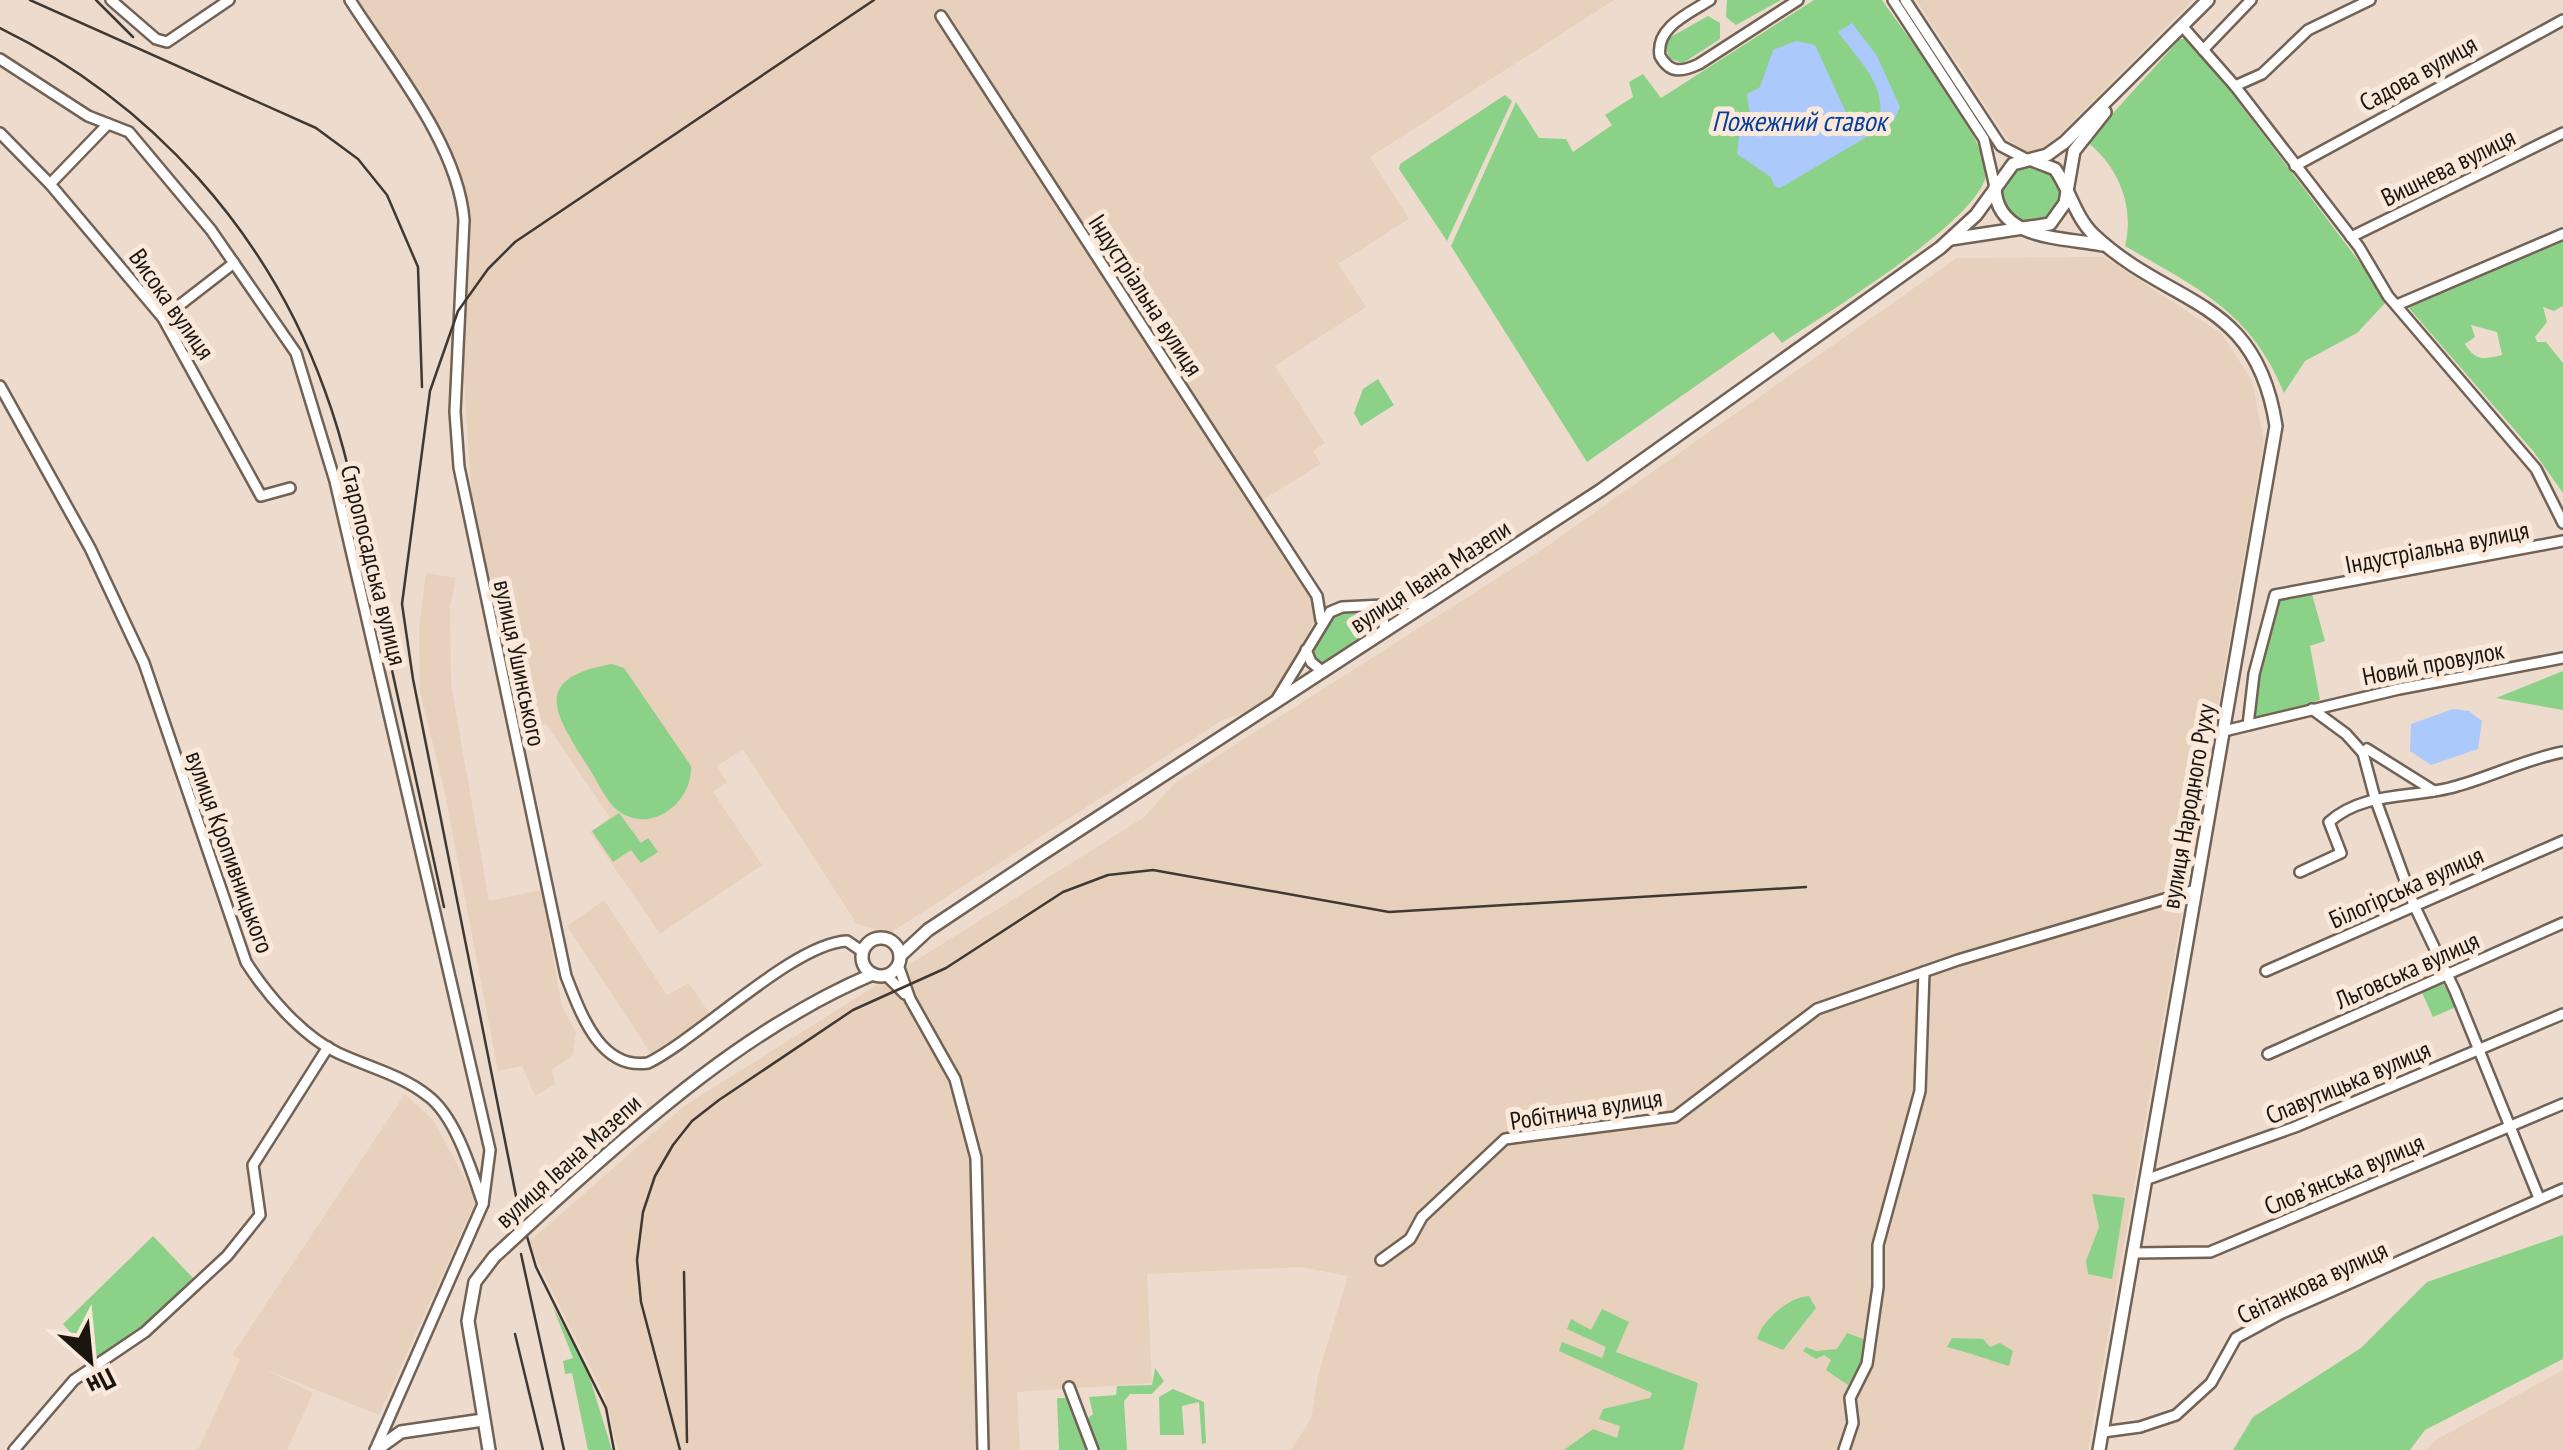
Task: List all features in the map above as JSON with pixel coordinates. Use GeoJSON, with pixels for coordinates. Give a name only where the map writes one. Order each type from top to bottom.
{"type":"FeatureCollection","features":[{"type":"Feature","properties":{"kind":"main road"},"geometry":{"type":"LineString","coordinates":[[2126,85],[2074,151],[2065,203],[2056,219],[2030,230],[2005,220],[1995,187],[2006,170],[2047,155],[2065,142],[2208,0]]}},
{"type":"Feature","properties":{"kind":"main road"},"geometry":{"type":"LineString","coordinates":[[2028,160],[2049,164],[2065,186]]}},
{"type":"Feature","properties":{"kind":"main road","name":"вулиця Народного Руху"},"geometry":{"type":"LineString","coordinates":[[2065,186],[2080,217],[2106,246],[2228,323],[2250,350],[2272,404],[2274,445],[2099,1450]]}},
{"type":"Feature","properties":{"kind":"main road","name":"вулиця Івана Мазепи"},"geometry":{"type":"LineString","coordinates":[[489,1450],[468,1321],[476,1282],[494,1257],[547,1208],[683,1091],[840,988],[880,975],[922,934],[1601,490],[1952,239],[1995,187]]}},
{"type":"Feature","properties":{"kind":"main road","name":"вулиця Івана Мазепи"},"geometry":{"type":"LineString","coordinates":[[1952,239],[2030,230]]}},
{"type":"Feature","properties":{"kind":"main road","name":"вулиця Народного Руху"},"geometry":{"type":"LineString","coordinates":[[2030,230],[2106,246]]}},
{"type":"Feature","properties":{"kind":"main road","name":"вулиця Івана Мазепи"},"geometry":{"type":"LineString","coordinates":[[840,988],[877,938],[894,942],[922,934]]}},
{"type":"Feature","properties":{"kind":"main road"},"geometry":{"type":"LineString","coordinates":[[894,942],[899,960]]}},
{"type":"Feature","properties":{"kind":"main road"},"geometry":{"type":"LineString","coordinates":[[862,957],[880,975]]}},
{"type":"Feature","properties":{"kind":"main road"},"geometry":{"type":"LineString","coordinates":[[375,1450],[401,1432],[482,1420]]}},
{"type":"Feature","properties":{"kind":"street"},"geometry":{"type":"LineString","coordinates":[[111,0],[156,39],[167,42],[230,0]]}},
{"type":"Feature","properties":{"kind":"street","name":"вулиця Ушинського"},"geometry":{"type":"LineString","coordinates":[[350,0],[445,151],[461,192],[464,220],[455,423],[464,496],[566,976],[584,1019],[611,1055],[628,1066],[648,1063],[763,983],[833,942],[848,940],[862,957]]}},
{"type":"Feature","properties":{"kind":"street"},"geometry":{"type":"LineString","coordinates":[[1710,0],[1674,24],[1661,39],[1660,56],[1669,68],[1681,71],[1699,64],[1798,0]]}},
{"type":"Feature","properties":{"kind":"street"},"geometry":{"type":"LineString","coordinates":[[1893,0],[1984,139],[1995,187]]}},
{"type":"Feature","properties":{"kind":"street"},"geometry":{"type":"LineString","coordinates":[[1905,0],[2002,146],[2028,160]]}},
{"type":"Feature","properties":{"kind":"street"},"geometry":{"type":"LineString","coordinates":[[2203,50],[2251,0]]}},
{"type":"Feature","properties":{"kind":"street"},"geometry":{"type":"LineString","coordinates":[[2235,86],[2262,74],[2308,30],[2370,0]]}},
{"type":"Feature","properties":{"kind":"street","name":"Індустріальна вулиця"},"geometry":{"type":"LineString","coordinates":[[941,16],[1317,596],[1321,620]]}},
{"type":"Feature","properties":{"kind":"street","name":"Садова вулиця"},"geometry":{"type":"LineString","coordinates":[[2295,166],[2563,20]]}},
{"type":"Feature","properties":{"kind":"street"},"geometry":{"type":"LineString","coordinates":[[2182,26],[2235,86],[2351,237],[2397,305],[2536,469],[2563,523]]}},
{"type":"Feature","properties":{"kind":"street","name":"Старопосадська вулиця"},"geometry":{"type":"LineString","coordinates":[[0,59],[88,116],[129,132],[234,263],[296,353],[335,481],[490,1150],[483,1204],[375,1450]]}},
{"type":"Feature","properties":{"kind":"street"},"geometry":{"type":"LineString","coordinates":[[50,184],[108,124]]}},
{"type":"Feature","properties":{"kind":"street","name":"Вишнева вулиця"},"geometry":{"type":"LineString","coordinates":[[2351,237],[2563,133]]}},
{"type":"Feature","properties":{"kind":"street","name":"Висока вулиця"},"geometry":{"type":"LineString","coordinates":[[0,134],[50,184],[164,318],[261,496],[290,488]]}},
{"type":"Feature","properties":{"kind":"street"},"geometry":{"type":"LineString","coordinates":[[2397,305],[2563,234]]}},
{"type":"Feature","properties":{"kind":"street"},"geometry":{"type":"LineString","coordinates":[[164,318],[234,263]]}},
{"type":"Feature","properties":{"kind":"street","name":"вулиця Кропивницького"},"geometry":{"type":"LineString","coordinates":[[0,386],[90,548],[144,664],[246,962],[271,995],[328,1047],[429,1096],[446,1116],[483,1204]]}},
{"type":"Feature","properties":{"kind":"street","name":"Індустріальна вулиця"},"geometry":{"type":"LineString","coordinates":[[2248,725],[2254,674],[2270,602],[2286,592],[2318,590],[2563,541]]}},
{"type":"Feature","properties":{"kind":"street"},"geometry":{"type":"LineString","coordinates":[[1317,596],[1342,607]]}},
{"type":"Feature","properties":{"kind":"street"},"geometry":{"type":"LineString","coordinates":[[1275,702],[1321,620],[1342,607],[1429,603]]}},
{"type":"Feature","properties":{"kind":"street"},"geometry":{"type":"LineString","coordinates":[[1368,605],[1382,614],[1385,631]]}},
{"type":"Feature","properties":{"kind":"street"},"geometry":{"type":"LineString","coordinates":[[1306,650],[1311,662],[1323,672]]}},
{"type":"Feature","properties":{"kind":"street","name":"Новий провулок"},"geometry":{"type":"LineString","coordinates":[[2224,731],[2563,658]]}},
{"type":"Feature","properties":{"kind":"street"},"geometry":{"type":"LineString","coordinates":[[2312,709],[2363,753],[2374,798],[2414,905],[2448,974],[2539,1198]]}},
{"type":"Feature","properties":{"kind":"street"},"geometry":{"type":"LineString","coordinates":[[2363,753],[2367,749],[2434,791]]}},
{"type":"Feature","properties":{"kind":"street"},"geometry":{"type":"LineString","coordinates":[[2300,872],[2341,852],[2329,822],[2374,798],[2434,791],[2563,752]]}},
{"type":"Feature","properties":{"kind":"street","name":"Білогірська вулиця"},"geometry":{"type":"LineString","coordinates":[[2266,972],[2563,841]]}},
{"type":"Feature","properties":{"kind":"street","name":"Робітнича вулиця"},"geometry":{"type":"LineString","coordinates":[[1381,1260],[1410,1238],[1422,1217],[1505,1139],[1675,1117],[1817,1008],[2196,890]]}},
{"type":"Feature","properties":{"kind":"street","name":"Льговська вулиця"},"geometry":{"type":"LineString","coordinates":[[2268,1054],[2563,923]]}},
{"type":"Feature","properties":{"kind":"street"},"geometry":{"type":"LineString","coordinates":[[899,960],[910,999],[956,1080],[976,1158],[983,1450]]}},
{"type":"Feature","properties":{"kind":"street"},"geometry":{"type":"LineString","coordinates":[[1844,1450],[1853,1423],[1850,1398],[1867,1364],[1878,1287],[1878,1245],[1920,1090],[1924,972]]}},
{"type":"Feature","properties":{"kind":"street"},"geometry":{"type":"LineString","coordinates":[[880,975],[910,999]]}},
{"type":"Feature","properties":{"kind":"street","name":"Славутицька вулиця"},"geometry":{"type":"LineString","coordinates":[[2146,1180],[2265,1138],[2563,1014]]}},
{"type":"Feature","properties":{"kind":"street"},"geometry":{"type":"LineString","coordinates":[[14,1450],[74,1380],[145,1332],[227,1256],[260,1216],[254,1165],[328,1047]]}},
{"type":"Feature","properties":{"kind":"street","name":"Словʼянська вулиця"},"geometry":{"type":"LineString","coordinates":[[2134,1253],[2210,1252],[2563,1104]]}},
{"type":"Feature","properties":{"kind":"street","name":"Світанкова вулиця"},"geometry":{"type":"LineString","coordinates":[[2103,1432],[2140,1427],[2176,1414],[2210,1383],[2236,1338],[2280,1314],[2563,1189]]}},
{"type":"Feature","properties":{"kind":"street"},"geometry":{"type":"LineString","coordinates":[[1069,1387],[1093,1450]]}},
{"type":"Feature","properties":{"kind":"shaded area"},"geometry":{"type":"Polygon","coordinates":[[[350,0],[1614,0],[1370,157],[1409,219],[1338,264],[1366,307],[1275,366],[1325,443],[1313,451],[1321,464],[1258,503],[1317,596],[1319,613],[1276,693],[1244,713],[1224,719],[890,933],[857,924],[743,749],[717,766],[727,782],[713,792],[762,865],[660,934],[590,832],[610,817],[546,724],[529,728],[512,696],[472,502],[463,366],[464,220],[454,169],[350,0]]]}},
{"type":"Feature","properties":{"kind":"shaded area"},"geometry":{"type":"Polygon","coordinates":[[[1916,0],[2193,0],[2045,149],[2028,154],[2008,140],[1916,0]]]}},
{"type":"Feature","properties":{"kind":"shaded area"},"geometry":{"type":"Polygon","coordinates":[[[2104,257],[2222,334],[2252,381],[2264,442],[2088,1450],[1291,1450],[1311,1419],[1318,1375],[1348,1276],[1301,1267],[1147,1274],[1152,1383],[1017,1392],[1020,1450],[618,1450],[603,1392],[528,1243],[684,1106],[1143,818],[1175,783],[1537,553],[1957,258],[2104,257]]]}},
{"type":"Feature","properties":{"kind":"shaded area"},"geometry":{"type":"Polygon","coordinates":[[[426,573],[456,578],[450,607],[451,684],[489,901],[541,890],[562,1007],[576,1032],[573,1055],[552,1070],[555,1084],[535,1096],[522,1066],[498,1071],[444,789],[420,692],[419,629],[426,573]]]}},
{"type":"Feature","properties":{"kind":"shaded area"},"geometry":{"type":"Polygon","coordinates":[[[604,900],[667,995],[689,983],[712,1018],[655,1060],[567,926],[604,900]]]}},
{"type":"Feature","properties":{"kind":"shaded area"},"geometry":{"type":"Polygon","coordinates":[[[405,1094],[434,1121],[476,1200],[379,1415],[264,1369],[313,1393],[287,1450],[198,1450],[240,1359],[232,1355],[405,1094]]]}},
{"type":"Feature","properties":{"kind":"shaded area"},"geometry":{"type":"Polygon","coordinates":[[[2563,1370],[2563,1450],[2426,1450],[2434,1441],[2563,1370]]]}},
{"type":"Feature","properties":{"kind":"green space"},"geometry":{"type":"Polygon","coordinates":[[[1727,0],[1781,0],[1736,25],[1726,17],[1727,0]]]}},
{"type":"Feature","properties":{"kind":"green space"},"geometry":{"type":"Polygon","coordinates":[[[1814,0],[1882,0],[1970,129],[1986,169],[1981,188],[1935,236],[1865,288],[1782,343],[1773,332],[1587,462],[1451,246],[1516,102],[1539,138],[1566,139],[1573,152],[1612,125],[1605,115],[1633,97],[1629,82],[1643,74],[1661,98],[1814,0]]]}},
{"type":"Feature","properties":{"kind":"green space"},"geometry":{"type":"Polygon","coordinates":[[[1708,16],[1720,23],[1720,39],[1683,63],[1670,59],[1665,46],[1669,38],[1708,16]]]}},
{"type":"Feature","properties":{"kind":"green space"},"geometry":{"type":"Polygon","coordinates":[[[2180,39],[2190,39],[2204,56],[2388,300],[2357,333],[2305,361],[2284,393],[2255,341],[2219,304],[2125,246],[2128,216],[2121,188],[2107,163],[2087,142],[2180,39]]]}},
{"type":"Feature","properties":{"kind":"green space"},"geometry":{"type":"Polygon","coordinates":[[[1505,95],[1512,101],[1447,241],[1399,169],[1400,164],[1505,95]]]}},
{"type":"Feature","properties":{"kind":"green space"},"geometry":{"type":"Polygon","coordinates":[[[2031,165],[2052,174],[2061,195],[2052,216],[2031,225],[2010,216],[2001,195],[2010,174],[2031,165]]]}},
{"type":"Feature","properties":{"kind":"green space"},"geometry":{"type":"Polygon","coordinates":[[[2563,237],[2563,306],[2554,311],[2543,307],[2547,322],[2535,337],[2537,342],[2546,342],[2563,363],[2563,493],[2533,451],[2408,307],[2563,237]],[[2471,325],[2475,337],[2465,344],[2481,358],[2502,355],[2497,332],[2471,325]]]}},
{"type":"Feature","properties":{"kind":"green space"},"geometry":{"type":"Polygon","coordinates":[[[1378,379],[1394,405],[1361,426],[1354,413],[1363,389],[1378,379]]]}},
{"type":"Feature","properties":{"kind":"green space"},"geometry":{"type":"Polygon","coordinates":[[[2312,594],[2325,641],[2310,646],[2320,700],[2251,720],[2259,665],[2277,598],[2312,594]]]}},
{"type":"Feature","properties":{"kind":"green space"},"geometry":{"type":"Polygon","coordinates":[[[1366,608],[1380,615],[1381,627],[1322,665],[1311,651],[1332,614],[1366,608]]]}},
{"type":"Feature","properties":{"kind":"green space"},"geometry":{"type":"Polygon","coordinates":[[[612,664],[624,668],[691,766],[685,792],[668,811],[656,817],[630,817],[613,806],[559,714],[560,688],[569,678],[612,664]]]}},
{"type":"Feature","properties":{"kind":"green space"},"geometry":{"type":"Polygon","coordinates":[[[2563,671],[2563,710],[2496,698],[2563,671]]]}},
{"type":"Feature","properties":{"kind":"green space"},"geometry":{"type":"Polygon","coordinates":[[[619,813],[641,843],[648,838],[658,852],[641,863],[631,850],[613,862],[592,831],[619,813]]]}},
{"type":"Feature","properties":{"kind":"green space"},"geometry":{"type":"Polygon","coordinates":[[[2441,980],[2456,1007],[2433,1017],[2420,988],[2441,980]]]}},
{"type":"Feature","properties":{"kind":"green space"},"geometry":{"type":"Polygon","coordinates":[[[2092,1194],[2125,1198],[2112,1279],[2088,1274],[2086,1261],[2099,1227],[2092,1194]]]}},
{"type":"Feature","properties":{"kind":"green space"},"geometry":{"type":"Polygon","coordinates":[[[2563,1235],[2563,1359],[2425,1430],[2410,1450],[2233,1450],[2253,1417],[2361,1348],[2427,1282],[2563,1235]]]}},
{"type":"Feature","properties":{"kind":"green space"},"geometry":{"type":"Polygon","coordinates":[[[153,1236],[193,1278],[101,1367],[63,1324],[153,1236]]]}},
{"type":"Feature","properties":{"kind":"green space"},"geometry":{"type":"Polygon","coordinates":[[[1809,1296],[1816,1308],[1783,1350],[1757,1339],[1764,1324],[1777,1311],[1793,1300],[1809,1296]]]}},
{"type":"Feature","properties":{"kind":"green space"},"geometry":{"type":"Polygon","coordinates":[[[552,1305],[587,1369],[612,1450],[588,1450],[572,1373],[565,1374],[563,1361],[573,1358],[552,1305]]]}},
{"type":"Feature","properties":{"kind":"green space"},"geometry":{"type":"Polygon","coordinates":[[[1602,1309],[1629,1322],[1616,1352],[1698,1383],[1683,1450],[1564,1450],[1593,1429],[1617,1438],[1620,1426],[1599,1419],[1603,1409],[1650,1398],[1652,1393],[1559,1351],[1562,1342],[1602,1358],[1606,1347],[1567,1329],[1571,1319],[1591,1330],[1602,1309]]]}},
{"type":"Feature","properties":{"kind":"green space"},"geometry":{"type":"Polygon","coordinates":[[[1847,1333],[1866,1340],[1860,1365],[1848,1385],[1826,1370],[1831,1360],[1824,1355],[1816,1359],[1803,1351],[1806,1347],[1816,1351],[1837,1349],[1847,1333]]]}},
{"type":"Feature","properties":{"kind":"green space"},"geometry":{"type":"Polygon","coordinates":[[[1952,1338],[1983,1339],[1990,1347],[2000,1343],[2013,1351],[2009,1366],[1947,1347],[1952,1338]]]}},
{"type":"Feature","properties":{"kind":"green space"},"geometry":{"type":"Polygon","coordinates":[[[1155,1368],[1164,1381],[1152,1394],[1130,1394],[1124,1401],[1127,1450],[1097,1450],[1085,1421],[1093,1414],[1089,1397],[1116,1395],[1117,1386],[1152,1385],[1155,1368]]]}},
{"type":"Feature","properties":{"kind":"green space"},"geometry":{"type":"Polygon","coordinates":[[[1173,1389],[1204,1402],[1206,1443],[1202,1444],[1199,1402],[1182,1406],[1184,1435],[1160,1435],[1159,1397],[1173,1389]]]}},
{"type":"Feature","properties":{"kind":"green space"},"geometry":{"type":"Polygon","coordinates":[[[1057,1398],[1068,1398],[1087,1450],[1059,1450],[1057,1398]]]}},
{"type":"Feature","properties":{"kind":"water","name":"Пожежний ставок"},"geometry":{"type":"Polygon","coordinates":[[[1852,23],[1877,56],[1900,107],[1894,121],[1780,188],[1774,186],[1771,177],[1737,154],[1739,136],[1751,122],[1747,94],[1760,87],[1773,50],[1796,41],[1815,45],[1855,132],[1879,122],[1881,109],[1875,85],[1838,32],[1852,23]]]}},
{"type":"Feature","properties":{"kind":"water"},"geometry":{"type":"Polygon","coordinates":[[[2453,709],[2469,711],[2482,721],[2478,749],[2431,765],[2410,751],[2411,724],[2453,709]]]}},
{"type":"Feature","properties":{"kind":"railway"},"geometry":{"type":"LineString","coordinates":[[30,0],[316,128],[358,159],[387,195],[418,267],[422,387]]}},
{"type":"Feature","properties":{"kind":"railway"},"geometry":{"type":"LineString","coordinates":[[96,0],[133,37]]}},
{"type":"Feature","properties":{"kind":"railway"},"geometry":{"type":"LineString","coordinates":[[614,1450],[606,1408],[536,1267],[518,1206],[413,679],[402,604],[430,391],[458,311],[488,269],[515,242],[874,0]]}},
{"type":"Feature","properties":{"kind":"railway"},"geometry":{"type":"LineString","coordinates":[[0,28],[55,58],[154,133],[237,226],[301,333],[325,391],[349,472],[444,907]]}},
{"type":"Feature","properties":{"kind":"railway"},"geometry":{"type":"LineString","coordinates":[[680,1450],[641,1302],[637,1260],[643,1212],[655,1176],[673,1145],[692,1121],[719,1100],[853,1010],[946,968],[1063,892],[1108,875],[1153,870],[1389,912],[1806,887]]}},
{"type":"Feature","properties":{"kind":"railway"},"geometry":{"type":"LineString","coordinates":[[521,1254],[564,1450]]}},
{"type":"Feature","properties":{"kind":"railway"},"geometry":{"type":"LineString","coordinates":[[684,1272],[687,1442]]}},
{"type":"Feature","properties":{"kind":"railway"},"geometry":{"type":"LineString","coordinates":[[515,1334],[543,1450]]}}]}
